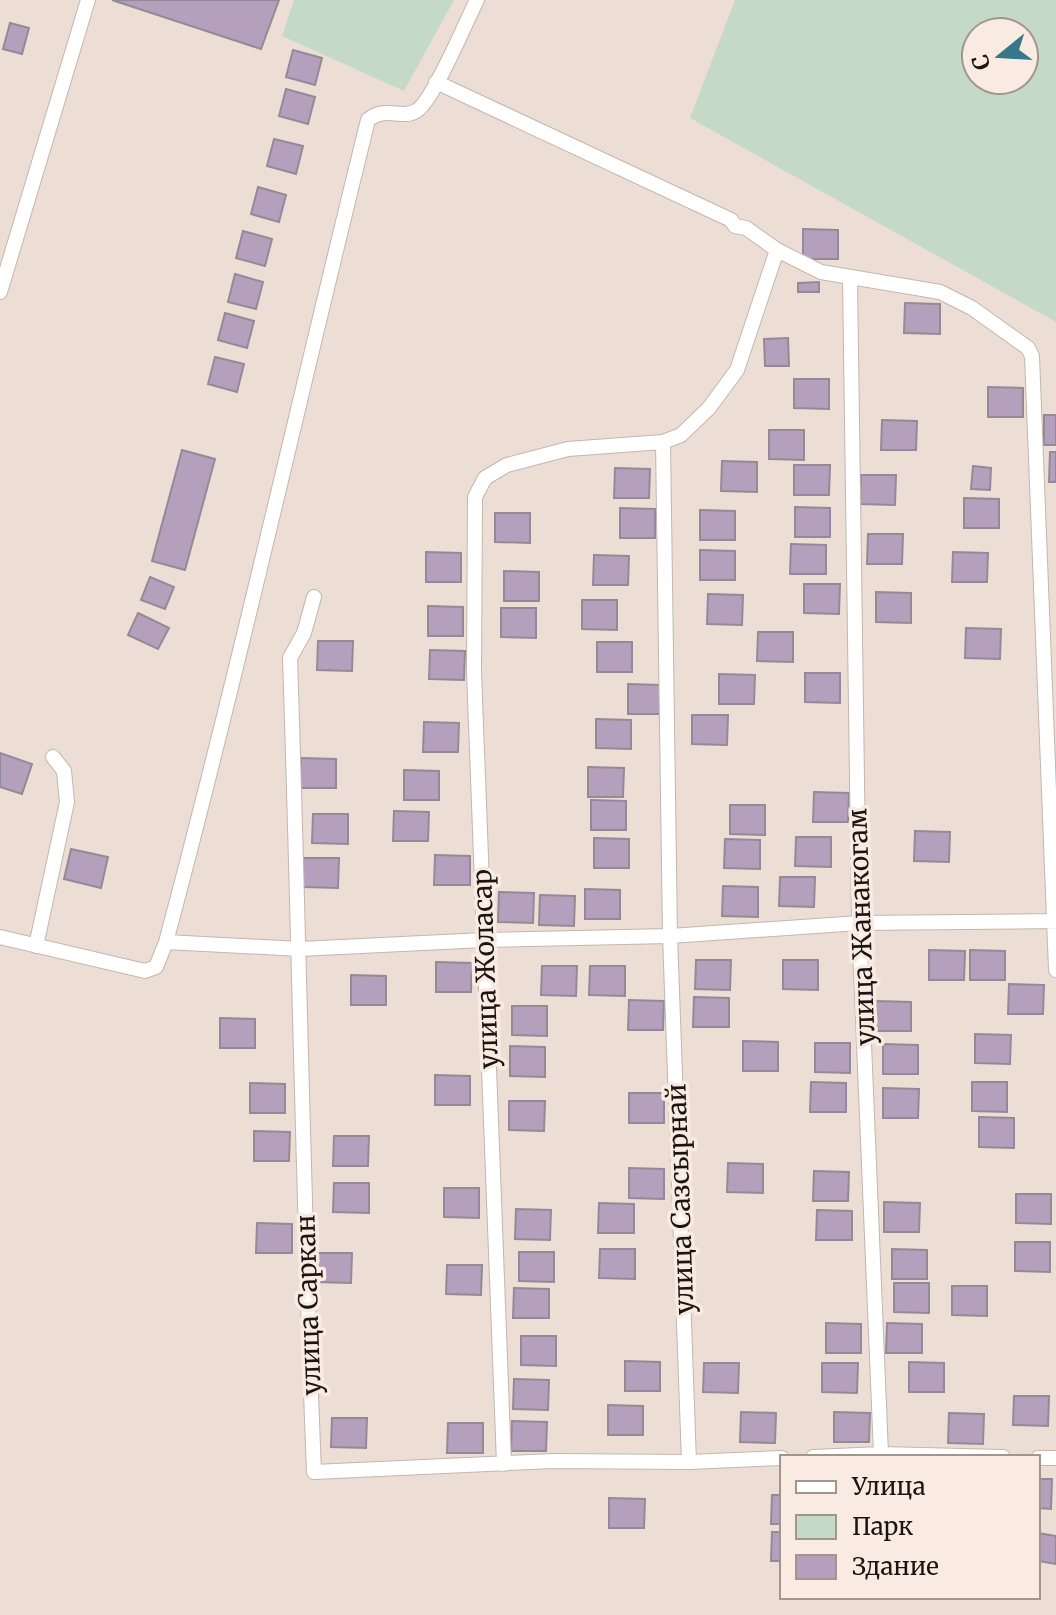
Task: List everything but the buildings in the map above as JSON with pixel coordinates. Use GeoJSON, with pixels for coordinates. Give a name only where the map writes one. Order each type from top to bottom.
{"type":"FeatureCollection","features":[{"type":"Feature","properties":{"kind":"street"},"geometry":{"type":"LineString","coordinates":[[0,292],[88,0]]}},
{"type":"Feature","properties":{"kind":"street"},"geometry":{"type":"LineString","coordinates":[[0,937],[145,971],[156,967],[166,942],[265,553],[368,120],[375,114],[387,111],[411,114],[419,110],[477,0]]}},
{"type":"Feature","properties":{"kind":"street"},"geometry":{"type":"LineString","coordinates":[[436,82],[731,220],[735,226],[746,228],[777,250],[821,272],[940,292],[983,316],[1028,348],[1032,356],[1056,970]]}},
{"type":"Feature","properties":{"kind":"street"},"geometry":{"type":"LineString","coordinates":[[663,442],[681,435],[700,417],[737,370],[777,250]]}},
{"type":"Feature","properties":{"kind":"street","name":"улица Жанакогам"},"geometry":{"type":"LineString","coordinates":[[850,278],[859,923],[881,1455]]}},
{"type":"Feature","properties":{"kind":"street","name":"улица Жоласар"},"geometry":{"type":"LineString","coordinates":[[504,1464],[474,672],[475,497],[485,478],[507,465],[568,449],[663,442]]}},
{"type":"Feature","properties":{"kind":"street","name":"улица Сазсырнай"},"geometry":{"type":"LineString","coordinates":[[663,442],[670,936],[689,1462]]}},
{"type":"Feature","properties":{"kind":"street"},"geometry":{"type":"LineString","coordinates":[[300,949],[290,658],[304,633],[314,597]]}},
{"type":"Feature","properties":{"kind":"street"},"geometry":{"type":"LineString","coordinates":[[36,946],[67,802],[64,771],[53,757]]}},
{"type":"Feature","properties":{"kind":"street"},"geometry":{"type":"LineString","coordinates":[[166,942],[300,949],[484,940],[670,936],[859,923],[1055,921]]}},
{"type":"Feature","properties":{"kind":"street","name":"улица Саркан"},"geometry":{"type":"LineString","coordinates":[[300,949],[314,1472],[504,1464]]}},
{"type":"Feature","properties":{"kind":"street"},"geometry":{"type":"LineString","coordinates":[[504,1464],[780,1458]]}},
{"type":"Feature","properties":{"kind":"green space"},"geometry":{"type":"Polygon","coordinates":[[[294,0],[454,0],[404,91],[282,36],[294,0]]]}},
{"type":"Feature","properties":{"kind":"green space"},"geometry":{"type":"Polygon","coordinates":[[[735,0],[1056,0],[1056,322],[690,118],[735,0]]]}}]}
